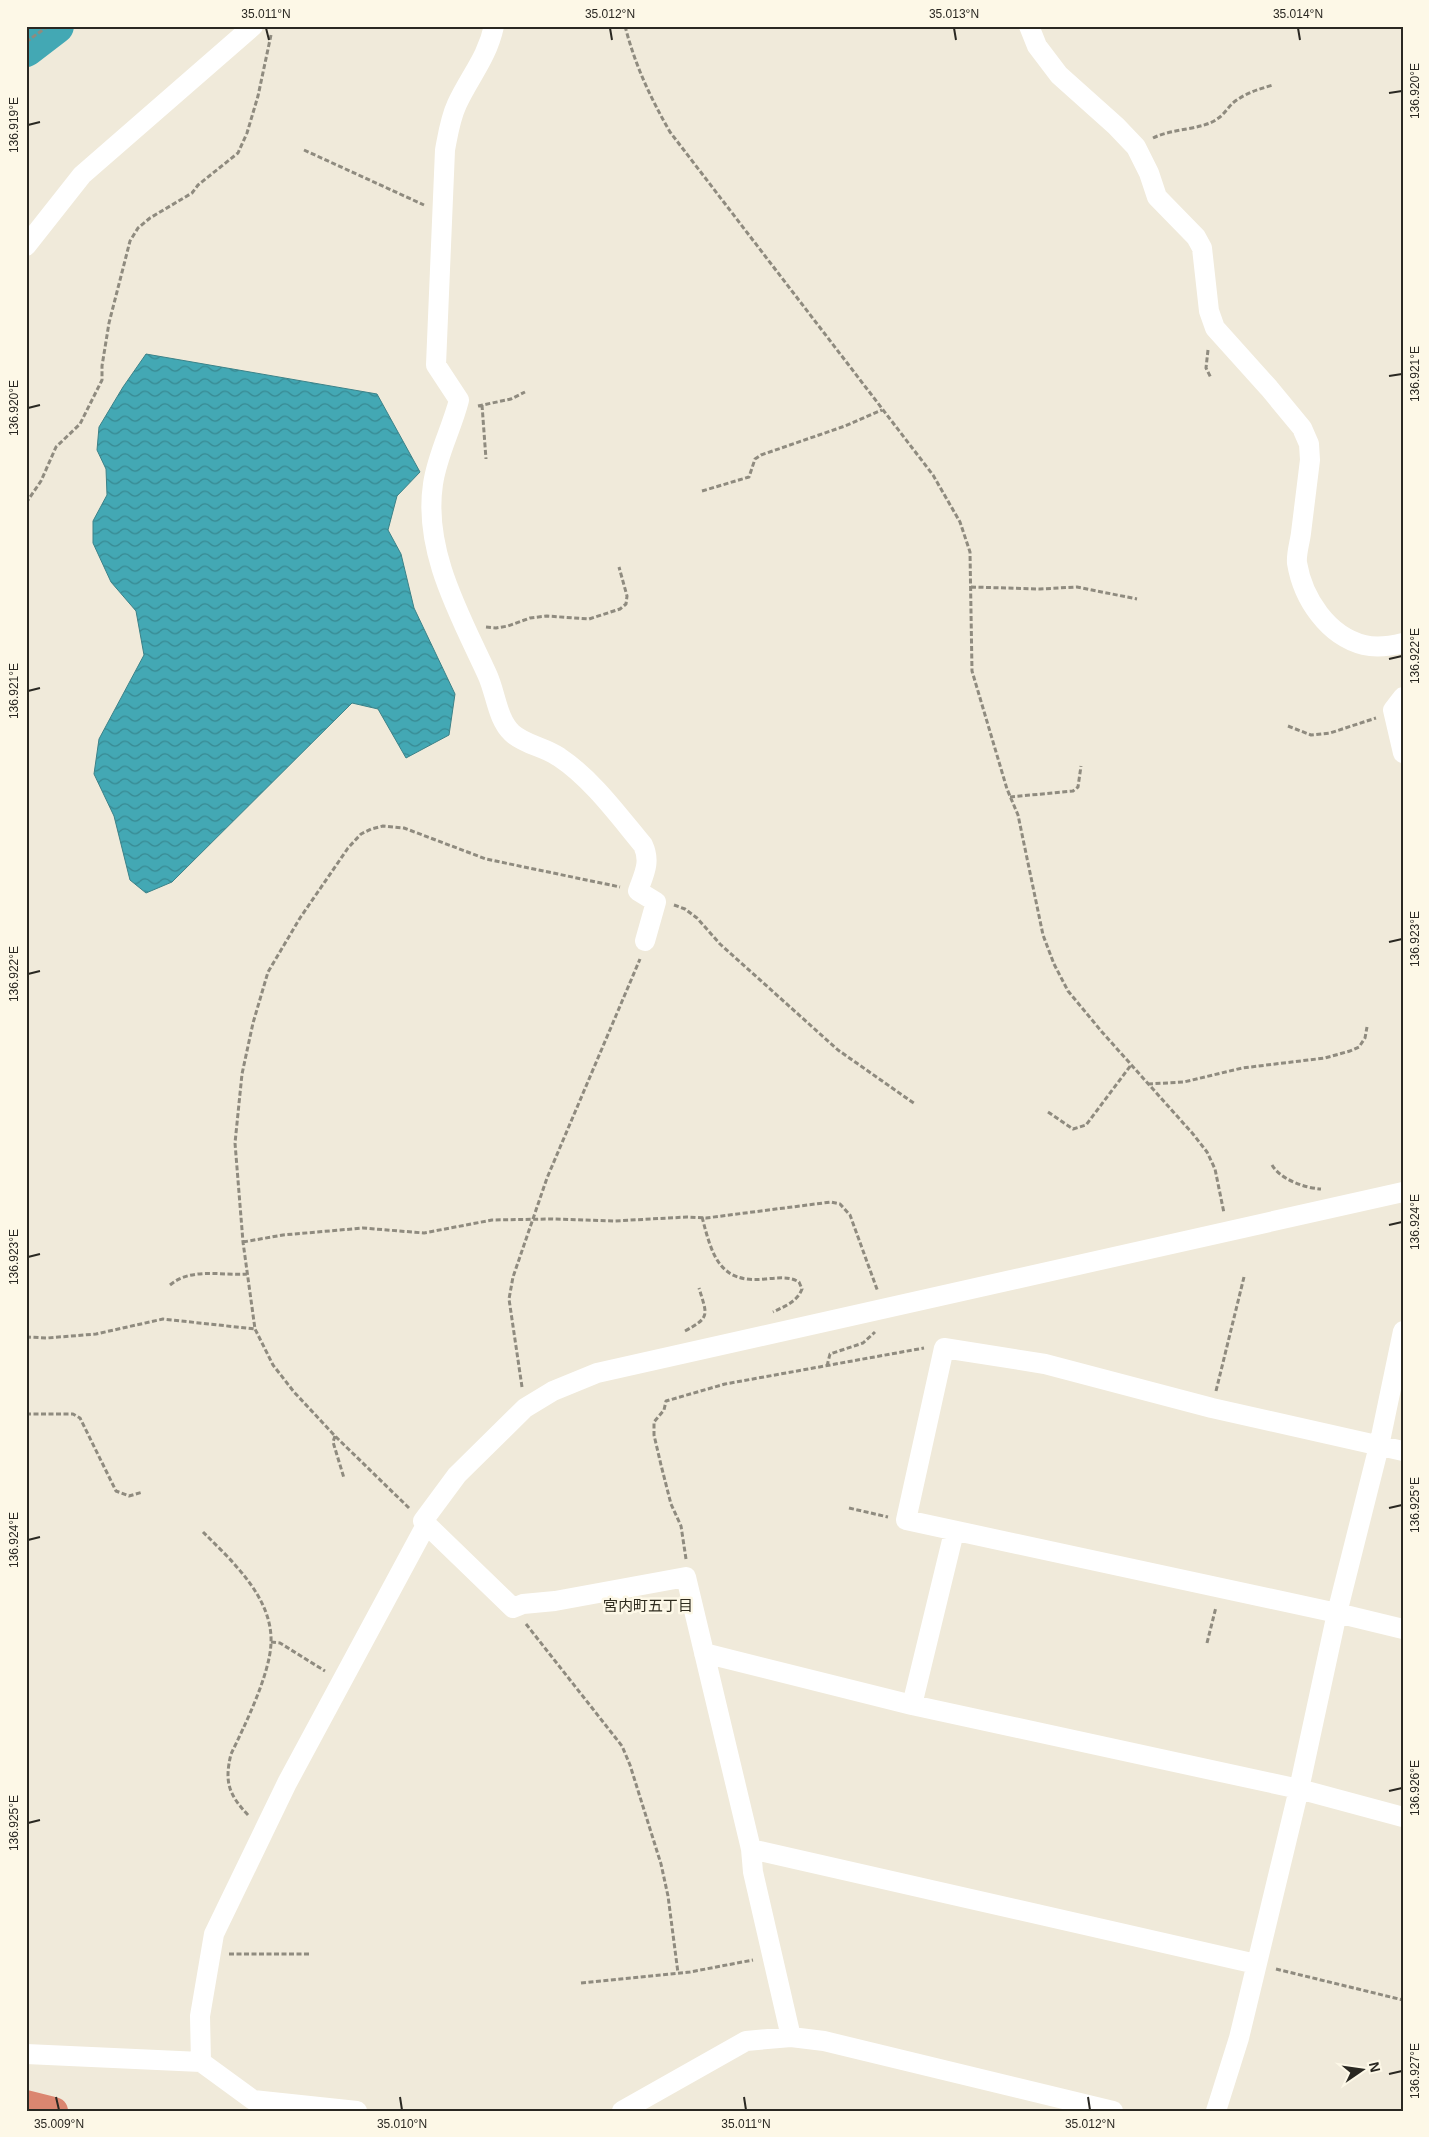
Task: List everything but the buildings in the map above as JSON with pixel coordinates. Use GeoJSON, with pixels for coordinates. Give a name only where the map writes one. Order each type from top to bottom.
{"type":"FeatureCollection","features":[{"type":"Feature","properties":{"kind":"highway"},"geometry":{"type":"LineString","coordinates":[[26,2104],[54,2111]]}},
{"type":"Feature","properties":{"kind":"street"},"geometry":{"type":"LineString","coordinates":[[26,246],[82,175],[253,26]]}},
{"type":"Feature","properties":{"kind":"street"},"geometry":{"type":"LineString","coordinates":[[494,26],[490,44],[450,121],[445,150],[436,365],[459,400],[433,484],[432,520],[444,580],[490,679],[502,720],[510,732],[519,739],[542,747],[559,757],[585,779],[643,845],[647,854],[648,865],[638,891],[656,902],[645,942]]}},
{"type":"Feature","properties":{"kind":"street"},"geometry":{"type":"LineString","coordinates":[[1029,26],[1037,46],[1059,75],[1116,126],[1136,147],[1149,173],[1157,196],[1196,236],[1202,248],[1209,311],[1216,328],[1302,428],[1309,444],[1310,460],[1297,562],[1304,587],[1316,609],[1327,624],[1339,634],[1365,645],[1389,646],[1403,643]]}},
{"type":"Feature","properties":{"kind":"street"},"geometry":{"type":"LineString","coordinates":[[1398,703],[1403,753]]}},
{"type":"Feature","properties":{"kind":"street"},"geometry":{"type":"LineString","coordinates":[[201,2062],[200,2016],[214,1934],[288,1783],[341,1685],[424,1523],[458,1475],[525,1408],[553,1391],[597,1373],[1403,1192]]}},
{"type":"Feature","properties":{"kind":"street"},"geometry":{"type":"LineString","coordinates":[[1216,2111],[1239,2038],[1299,1789],[1337,1613],[1379,1446],[1403,1331]]}},
{"type":"Feature","properties":{"kind":"street"},"geometry":{"type":"LineString","coordinates":[[1403,1451],[1212,1408],[1045,1364],[944,1348],[906,1520],[1403,1629]]}},
{"type":"Feature","properties":{"kind":"street"},"geometry":{"type":"LineString","coordinates":[[424,1523],[468,1562],[512,1608],[523,1604],[555,1601],[686,1577],[751,1849],[753,1872],[791,2037]]}},
{"type":"Feature","properties":{"kind":"street"},"geometry":{"type":"LineString","coordinates":[[912,1705],[954,1532]]}},
{"type":"Feature","properties":{"kind":"street"},"geometry":{"type":"LineString","coordinates":[[704,1653],[912,1705],[1299,1789],[1403,1817]]}},
{"type":"Feature","properties":{"kind":"street"},"geometry":{"type":"LineString","coordinates":[[751,1849],[1256,1964]]}},
{"type":"Feature","properties":{"kind":"street"},"geometry":{"type":"LineString","coordinates":[[622,2111],[746,2041],[791,2037],[824,2041],[1113,2111]]}},
{"type":"Feature","properties":{"kind":"street"},"geometry":{"type":"LineString","coordinates":[[26,2054],[201,2062],[253,2105],[357,2111]]}},
{"type":"Feature","properties":{"kind":"path"},"geometry":{"type":"LineString","coordinates":[[26,42],[48,26]]}},
{"type":"Feature","properties":{"kind":"path"},"geometry":{"type":"LineString","coordinates":[[26,503],[41,481],[56,446],[80,424],[102,380],[102,366],[109,323],[130,241],[138,228],[150,218],[192,193],[198,185],[238,152],[247,133],[258,96],[271,35],[270,26]]}},
{"type":"Feature","properties":{"kind":"path"},"geometry":{"type":"LineString","coordinates":[[625,26],[633,57],[648,95],[670,132],[933,475],[960,522],[970,552],[972,671],[1010,797],[1018,815],[1043,935],[1054,964],[1068,991],[1207,1152],[1215,1169],[1228,1230]]}},
{"type":"Feature","properties":{"kind":"path"},"geometry":{"type":"LineString","coordinates":[[1136,147],[1160,135],[1206,124],[1218,119],[1233,103],[1245,95],[1273,84]]}},
{"type":"Feature","properties":{"kind":"path"},"geometry":{"type":"LineString","coordinates":[[304,150],[433,209],[443,210]]}},
{"type":"Feature","properties":{"kind":"path"},"geometry":{"type":"LineString","coordinates":[[459,400],[477,406],[511,399],[525,392]]}},
{"type":"Feature","properties":{"kind":"path"},"geometry":{"type":"LineString","coordinates":[[482,405],[486,459]]}},
{"type":"Feature","properties":{"kind":"path"},"geometry":{"type":"LineString","coordinates":[[702,491],[749,477],[755,459],[761,455],[846,426],[882,410]]}},
{"type":"Feature","properties":{"kind":"path"},"geometry":{"type":"LineString","coordinates":[[463,622],[467,621],[481,626],[496,628],[530,618],[547,616],[589,619],[606,615],[626,604],[627,596],[619,567]]}},
{"type":"Feature","properties":{"kind":"path"},"geometry":{"type":"LineString","coordinates":[[971,587],[1040,589],[1077,587],[1137,599]]}},
{"type":"Feature","properties":{"kind":"path"},"geometry":{"type":"LineString","coordinates":[[1288,726],[1311,734],[1330,732],[1376,718],[1398,703]]}},
{"type":"Feature","properties":{"kind":"path"},"geometry":{"type":"LineString","coordinates":[[1010,797],[1073,791],[1078,787],[1081,766]]}},
{"type":"Feature","properties":{"kind":"path"},"geometry":{"type":"LineString","coordinates":[[424,1523],[335,1436],[294,1392],[273,1365],[255,1329],[243,1242],[235,1143],[240,1090],[253,1023],[268,972],[300,918],[348,848],[361,834],[383,826],[404,828],[486,859],[638,891]]}},
{"type":"Feature","properties":{"kind":"path"},"geometry":{"type":"LineString","coordinates":[[656,902],[667,903],[685,909],[697,918],[720,944],[838,1050],[915,1104]]}},
{"type":"Feature","properties":{"kind":"path"},"geometry":{"type":"LineString","coordinates":[[525,1408],[509,1299],[513,1277],[547,1178],[639,961],[645,942]]}},
{"type":"Feature","properties":{"kind":"path"},"geometry":{"type":"LineString","coordinates":[[1148,1084],[1184,1082],[1242,1068],[1325,1058],[1342,1054],[1359,1047],[1365,1038],[1367,1027]]}},
{"type":"Feature","properties":{"kind":"path"},"geometry":{"type":"LineString","coordinates":[[1048,1112],[1073,1129],[1081,1128],[1086,1125],[1110,1095],[1131,1065]]}},
{"type":"Feature","properties":{"kind":"path"},"geometry":{"type":"LineString","coordinates":[[1272,1165],[1276,1173],[1299,1183],[1322,1189]]}},
{"type":"Feature","properties":{"kind":"path"},"geometry":{"type":"LineString","coordinates":[[243,1242],[283,1235],[363,1228],[424,1233],[492,1220],[614,1221],[687,1216],[702,1218],[831,1202],[840,1204],[850,1214],[890,1317],[863,1343],[830,1354],[827,1366]]}},
{"type":"Feature","properties":{"kind":"path"},"geometry":{"type":"LineString","coordinates":[[702,1218],[716,1260],[730,1274],[754,1280],[793,1278],[800,1282],[802,1289],[800,1295],[771,1313]]}},
{"type":"Feature","properties":{"kind":"path"},"geometry":{"type":"LineString","coordinates":[[170,1285],[176,1280],[195,1275],[247,1274]]}},
{"type":"Feature","properties":{"kind":"path"},"geometry":{"type":"LineString","coordinates":[[1212,1408],[1244,1277]]}},
{"type":"Feature","properties":{"kind":"path"},"geometry":{"type":"LineString","coordinates":[[681,1333],[702,1321],[705,1315],[699,1288]]}},
{"type":"Feature","properties":{"kind":"path"},"geometry":{"type":"LineString","coordinates":[[26,1337],[47,1338],[96,1334],[163,1319],[255,1329]]}},
{"type":"Feature","properties":{"kind":"path"},"geometry":{"type":"LineString","coordinates":[[686,1577],[686,1560],[681,1526],[671,1504],[654,1435],[654,1422],[664,1410],[666,1401],[725,1384],[938,1345],[944,1348]]}},
{"type":"Feature","properties":{"kind":"path"},"geometry":{"type":"LineString","coordinates":[[26,1414],[73,1414],[80,1418],[116,1490],[129,1496],[143,1492]]}},
{"type":"Feature","properties":{"kind":"path"},"geometry":{"type":"LineString","coordinates":[[335,1436],[333,1442],[344,1478]]}},
{"type":"Feature","properties":{"kind":"path"},"geometry":{"type":"LineString","coordinates":[[849,1508],[906,1520]]}},
{"type":"Feature","properties":{"kind":"path"},"geometry":{"type":"LineString","coordinates":[[203,1532],[242,1573],[257,1594],[264,1610],[271,1642],[270,1655],[262,1679],[228,1764],[228,1778],[234,1800],[257,1825],[265,1830]]}},
{"type":"Feature","properties":{"kind":"path"},"geometry":{"type":"LineString","coordinates":[[1208,1643],[1220,1589]]}},
{"type":"Feature","properties":{"kind":"path"},"geometry":{"type":"LineString","coordinates":[[512,1608],[622,1746],[630,1765],[661,1864],[668,1896],[678,1973]]}},
{"type":"Feature","properties":{"kind":"path"},"geometry":{"type":"LineString","coordinates":[[271,1642],[280,1644],[313,1662],[341,1685]]}},
{"type":"Feature","properties":{"kind":"path"},"geometry":{"type":"LineString","coordinates":[[211,1952],[220,1954],[308,1954]]}},
{"type":"Feature","properties":{"kind":"path"},"geometry":{"type":"LineString","coordinates":[[581,1983],[678,1973],[773,1956]]}},
{"type":"Feature","properties":{"kind":"path"},"geometry":{"type":"LineString","coordinates":[[1256,1964],[1403,2000]]}},
{"type":"Feature","properties":{"kind":"water"},"geometry":{"type":"Polygon","coordinates":[[[146,354],[377,394],[420,472],[397,496],[388,530],[401,554],[414,608],[455,694],[449,735],[406,758],[378,709],[352,703],[172,882],[146,893],[130,880],[114,816],[94,774],[99,739],[144,655],[136,611],[111,582],[93,543],[93,521],[107,495],[106,469],[97,450],[99,427],[146,354]]]}},
{"type":"Feature","properties":{"kind":"waterway"},"geometry":{"type":"LineString","coordinates":[[26,49],[56,26]]}},
{"type":"Feature","properties":{"kind":"district","name":"宮内町五丁目"},"geometry":{"type":"Point","coordinates":[648,1606]}}]}
